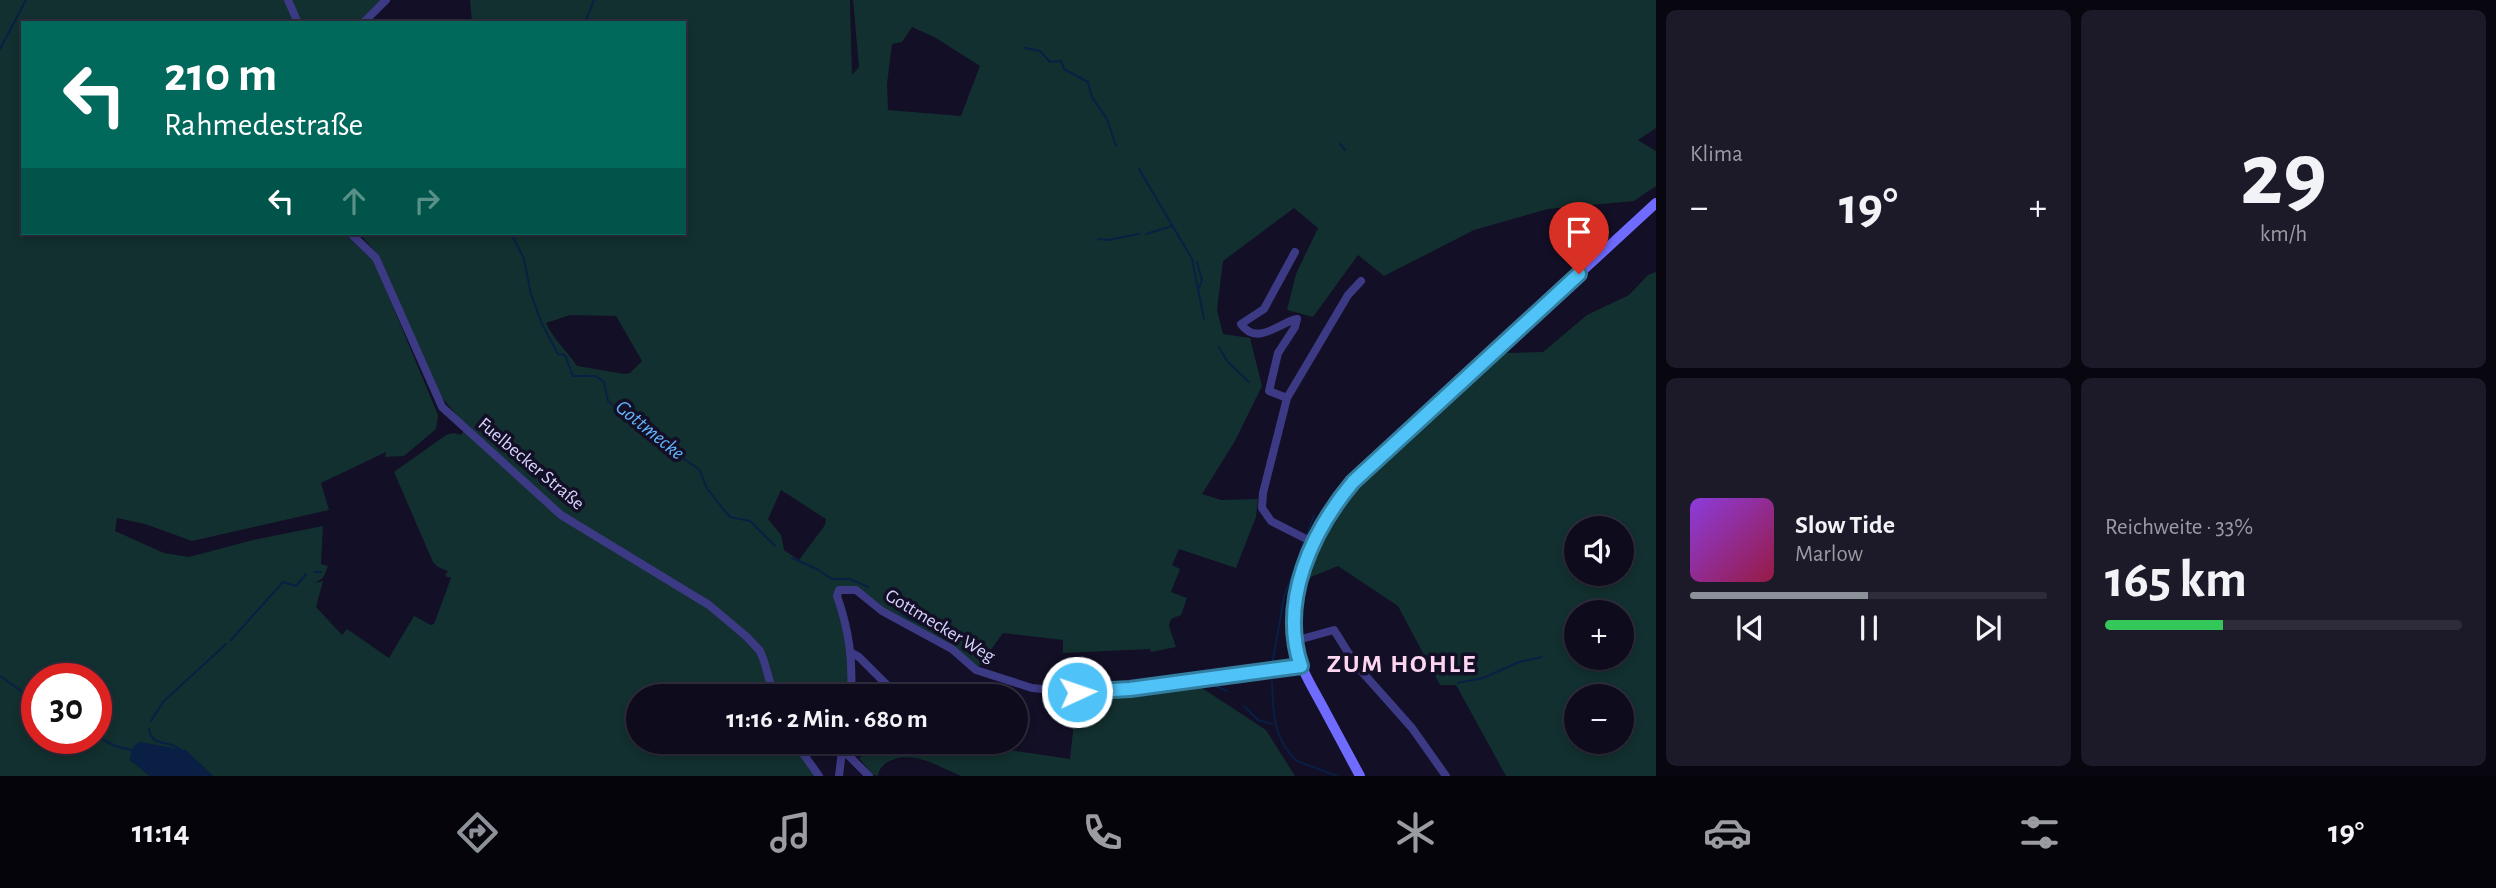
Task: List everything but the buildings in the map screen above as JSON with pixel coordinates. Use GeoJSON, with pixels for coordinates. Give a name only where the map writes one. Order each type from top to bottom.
{"type":"FeatureCollection","features":[{"type":"Feature","properties":{"kind":"main road"},"geometry":{"type":"LineString","coordinates":[[1360,776],[1301,666],[1294,640],[1296,592],[1307,539],[1353,482],[1656,202]]}},
{"type":"Feature","properties":{"kind":"street"},"geometry":{"type":"LineString","coordinates":[[288,0],[297,21]]}},
{"type":"Feature","properties":{"kind":"street"},"geometry":{"type":"LineString","coordinates":[[365,21],[386,0]]}},
{"type":"Feature","properties":{"kind":"street","name":"Fuelbecker Straße"},"geometry":{"type":"LineString","coordinates":[[353,235],[376,258],[442,407],[562,515],[709,605],[747,636],[764,660],[771,684]]}},
{"type":"Feature","properties":{"kind":"street"},"geometry":{"type":"LineString","coordinates":[[1287,398],[1269,391],[1278,353],[1296,327],[1297,319],[1263,333],[1253,333],[1241,324],[1264,309],[1295,253]]}},
{"type":"Feature","properties":{"kind":"street"},"geometry":{"type":"LineString","coordinates":[[1307,539],[1271,521],[1262,508],[1268,470],[1287,398],[1348,295],[1361,281]]}},
{"type":"Feature","properties":{"kind":"street","name":"Gottmecker Weg"},"geometry":{"type":"LineString","coordinates":[[851,684],[852,653],[848,625],[837,596],[839,590],[856,590],[882,611],[951,649],[976,670],[1032,688],[1077,692],[1130,689],[1301,666]]}},
{"type":"Feature","properties":{"kind":"street"},"geometry":{"type":"LineString","coordinates":[[1294,640],[1334,630],[1356,665],[1412,728],[1446,776]]}},
{"type":"Feature","properties":{"kind":"street"},"geometry":{"type":"LineString","coordinates":[[852,653],[886,684]]}},
{"type":"Feature","properties":{"kind":"street"},"geometry":{"type":"LineString","coordinates":[[803,754],[819,776]]}},
{"type":"Feature","properties":{"kind":"street"},"geometry":{"type":"LineString","coordinates":[[839,776],[841,754]]}},
{"type":"Feature","properties":{"kind":"street"},"geometry":{"type":"LineString","coordinates":[[849,754],[869,776]]}},
{"type":"Feature","properties":{"kind":"green space"},"geometry":{"type":"Polygon","coordinates":[[[0,0],[284,0],[293,21],[21,21],[21,235],[345,235],[374,261],[438,415],[436,429],[404,456],[385,457],[386,452],[321,483],[329,510],[192,541],[145,524],[117,518],[115,531],[164,553],[189,557],[253,540],[323,526],[321,564],[328,566],[323,578],[315,583],[323,581],[316,607],[342,635],[347,629],[389,658],[414,616],[434,624],[451,578],[445,576],[448,571],[433,562],[394,472],[446,435],[461,435],[466,426],[438,393],[380,257],[361,235],[686,235],[686,21],[472,21],[470,0],[850,0],[852,75],[859,67],[853,0],[1656,0],[1656,128],[1638,140],[1656,151],[1656,186],[1634,201],[1548,209],[1474,230],[1384,276],[1358,255],[1313,317],[1287,310],[1296,274],[1318,228],[1294,208],[1223,261],[1217,310],[1223,334],[1250,338],[1262,386],[1235,441],[1202,494],[1221,500],[1258,499],[1256,517],[1236,568],[1179,549],[1172,565],[1180,569],[1171,592],[1187,598],[1181,615],[1171,619],[1169,626],[1176,647],[1151,652],[1150,649],[1063,653],[1063,640],[1003,633],[977,669],[852,587],[839,587],[847,647],[849,684],[626,684],[626,754],[803,754],[815,776],[213,776],[186,751],[131,756],[130,760],[150,776],[0,776],[0,0]],[[912,27],[902,42],[892,44],[887,84],[888,110],[961,116],[980,66],[936,38],[912,27]],[[570,315],[546,323],[577,366],[630,373],[642,361],[616,316],[570,315]],[[781,490],[768,519],[781,535],[784,550],[799,560],[825,525],[826,519],[781,490]]]}},
{"type":"Feature","properties":{"kind":"green space"},"geometry":{"type":"Polygon","coordinates":[[[291,0],[381,0],[360,21],[300,21],[291,0]]]}},
{"type":"Feature","properties":{"kind":"green space"},"geometry":{"type":"Polygon","coordinates":[[[1656,272],[1656,776],[1506,776],[1456,685],[1440,685],[1398,606],[1338,566],[1311,577],[1306,583],[1328,530],[1361,483],[1503,353],[1543,352],[1587,315],[1629,295],[1648,275],[1656,272]]]}},
{"type":"Feature","properties":{"kind":"green space"},"geometry":{"type":"Polygon","coordinates":[[[1196,684],[1266,730],[1295,776],[961,776],[924,760],[905,757],[886,763],[878,776],[873,775],[859,758],[867,754],[1028,753],[1070,759],[1077,694],[1196,684]]]}},
{"type":"Feature","properties":{"kind":"water"},"geometry":{"type":"Polygon","coordinates":[[[140,742],[186,750],[213,776],[150,776],[130,760],[133,747],[140,742]]]}},
{"type":"Feature","properties":{"kind":"waterway"},"geometry":{"type":"LineString","coordinates":[[0,49],[26,0]]}},
{"type":"Feature","properties":{"kind":"waterway","name":"Gottmecke"},"geometry":{"type":"LineString","coordinates":[[586,21],[594,0]]}},
{"type":"Feature","properties":{"kind":"waterway"},"geometry":{"type":"LineString","coordinates":[[1025,48],[1040,51],[1050,62],[1061,61],[1064,69],[1088,82],[1092,97],[1107,119],[1116,146]]}},
{"type":"Feature","properties":{"kind":"waterway"},"geometry":{"type":"LineString","coordinates":[[1340,144],[1345,150]]}},
{"type":"Feature","properties":{"kind":"waterway"},"geometry":{"type":"LineString","coordinates":[[1139,169],[1192,259],[1204,319]]}},
{"type":"Feature","properties":{"kind":"waterway"},"geometry":{"type":"LineString","coordinates":[[1146,234],[1172,226]]}},
{"type":"Feature","properties":{"kind":"waterway"},"geometry":{"type":"LineString","coordinates":[[1098,239],[1108,240],[1139,234]]}},
{"type":"Feature","properties":{"kind":"waterway","name":"Gottmecke"},"geometry":{"type":"LineString","coordinates":[[512,235],[524,259],[531,294],[542,324],[558,354],[565,355],[573,376],[596,376],[604,382],[608,401],[629,413],[651,431],[657,441],[699,469],[707,488],[730,517],[750,521],[775,546]]}},
{"type":"Feature","properties":{"kind":"waterway"},"geometry":{"type":"LineString","coordinates":[[1197,262],[1202,280],[1199,288]]}},
{"type":"Feature","properties":{"kind":"waterway"},"geometry":{"type":"LineString","coordinates":[[1219,347],[1227,361],[1249,382]]}},
{"type":"Feature","properties":{"kind":"waterway"},"geometry":{"type":"LineString","coordinates":[[1306,537],[1314,515]]}},
{"type":"Feature","properties":{"kind":"waterway"},"geometry":{"type":"LineString","coordinates":[[1272,665],[1284,597],[1304,542]]}},
{"type":"Feature","properties":{"kind":"waterway","name":"Gottmecke"},"geometry":{"type":"LineString","coordinates":[[792,558],[832,579],[850,579],[868,587]]}},
{"type":"Feature","properties":{"kind":"waterway"},"geometry":{"type":"LineString","coordinates":[[314,572],[321,572]]}},
{"type":"Feature","properties":{"kind":"waterway"},"geometry":{"type":"LineString","coordinates":[[231,640],[283,582],[296,586],[306,574]]}},
{"type":"Feature","properties":{"kind":"waterway","name":"Gottmecke"},"geometry":{"type":"LineString","coordinates":[[888,603],[908,618],[924,625]]}},
{"type":"Feature","properties":{"kind":"waterway"},"geometry":{"type":"LineString","coordinates":[[151,721],[163,702],[226,644]]}},
{"type":"Feature","properties":{"kind":"waterway"},"geometry":{"type":"LineString","coordinates":[[1458,683],[1483,678],[1519,662],[1542,657]]}},
{"type":"Feature","properties":{"kind":"waterway"},"geometry":{"type":"LineString","coordinates":[[0,676],[21,691]]}},
{"type":"Feature","properties":{"kind":"waterway"},"geometry":{"type":"LineString","coordinates":[[1272,682],[1276,724],[1289,753],[1297,761],[1337,776]]}},
{"type":"Feature","properties":{"kind":"waterway","name":"Gottmecke"},"geometry":{"type":"LineString","coordinates":[[1208,683],[1227,691]]}},
{"type":"Feature","properties":{"kind":"waterway","name":"Gottmecke"},"geometry":{"type":"LineString","coordinates":[[1244,706],[1258,720],[1272,724]]}},
{"type":"Feature","properties":{"kind":"waterway"},"geometry":{"type":"LineString","coordinates":[[149,729],[153,739],[180,749]]}},
{"type":"Feature","properties":{"kind":"waterway"},"geometry":{"type":"LineString","coordinates":[[112,744],[131,750]]}},
{"type":"Feature","properties":{"kind":"district","name":"ZUM HOHLE"},"geometry":{"type":"Point","coordinates":[1402,664]}},
{"type":"Feature","properties":{"kind":"route"},"geometry":{"type":"LineString","coordinates":[[1077,692],[1130,689],[1301,666],[1294,640],[1296,592],[1314,543],[1333,506],[1353,482],[1579,274]]}}]}
